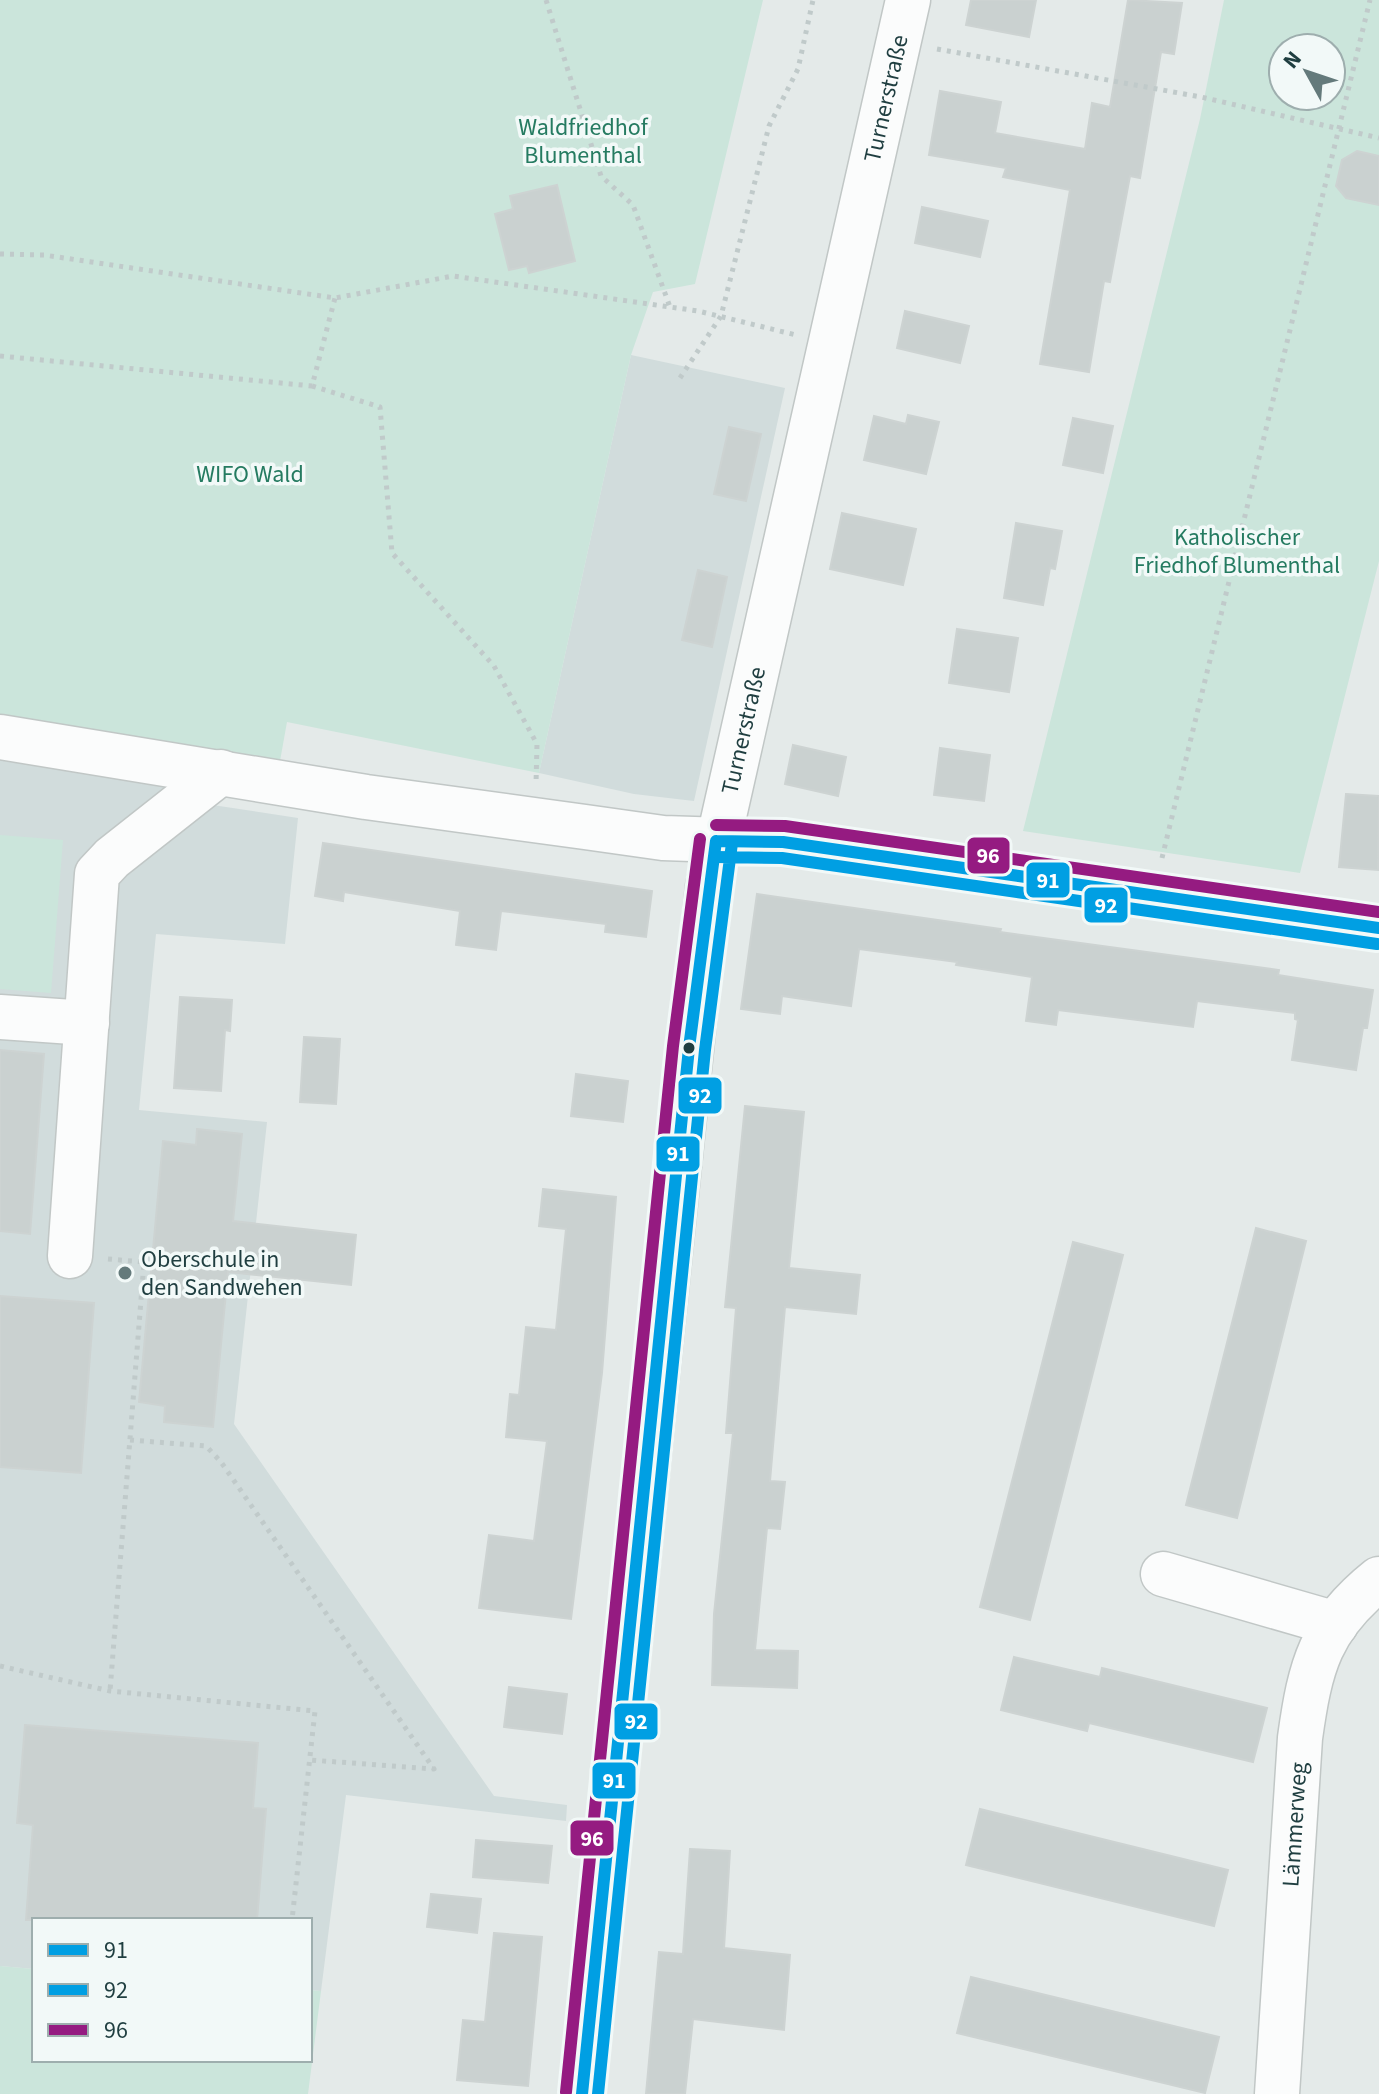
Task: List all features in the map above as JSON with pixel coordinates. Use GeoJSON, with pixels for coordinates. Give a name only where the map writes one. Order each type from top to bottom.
{"type":"FeatureCollection","features":[{"type":"Feature","properties":{"kind":"street","name":"Turnerstraße"},"geometry":{"type":"LineString","coordinates":[[582,2094],[689,1048],[716,841],[908,0]]}},
{"type":"Feature","properties":{"kind":"street"},"geometry":{"type":"LineString","coordinates":[[0,737],[366,797],[535,821],[716,841],[783,842],[1379,928]]}},
{"type":"Feature","properties":{"kind":"street"},"geometry":{"type":"LineString","coordinates":[[70,1256],[97,874],[112,858],[221,772]]}},
{"type":"Feature","properties":{"kind":"street"},"geometry":{"type":"LineString","coordinates":[[0,1017],[87,1023]]}},
{"type":"Feature","properties":{"kind":"street"},"geometry":{"type":"LineString","coordinates":[[1163,1574],[1336,1624]]}},
{"type":"Feature","properties":{"kind":"street","name":"Lämmerweg"},"geometry":{"type":"LineString","coordinates":[[1277,2094],[1300,1738],[1307,1687],[1323,1643],[1348,1604],[1379,1579]]}},
{"type":"Feature","properties":{"kind":"path"},"geometry":{"type":"LineString","coordinates":[[546,0],[601,176],[633,205],[670,307]]}},
{"type":"Feature","properties":{"kind":"path"},"geometry":{"type":"LineString","coordinates":[[680,378],[721,316],[769,126],[798,69],[813,0]]}},
{"type":"Feature","properties":{"kind":"path"},"geometry":{"type":"LineString","coordinates":[[1155,895],[1370,0]]}},
{"type":"Feature","properties":{"kind":"path"},"geometry":{"type":"LineString","coordinates":[[898,42],[1201,97],[1379,138]]}},
{"type":"Feature","properties":{"kind":"path"},"geometry":{"type":"LineString","coordinates":[[0,254],[44,255],[335,298],[453,276],[721,316],[828,343]]}},
{"type":"Feature","properties":{"kind":"path"},"geometry":{"type":"LineString","coordinates":[[312,386],[335,298]]}},
{"type":"Feature","properties":{"kind":"path"},"geometry":{"type":"LineString","coordinates":[[0,356],[312,386],[380,407],[392,553],[494,666],[537,744],[535,821]]}},
{"type":"Feature","properties":{"kind":"path"},"geometry":{"type":"LineString","coordinates":[[70,1256],[144,1262],[110,1691]]}},
{"type":"Feature","properties":{"kind":"path"},"geometry":{"type":"LineString","coordinates":[[130,1440],[206,1446],[221,1462],[434,1769],[310,1760]]}},
{"type":"Feature","properties":{"kind":"path"},"geometry":{"type":"LineString","coordinates":[[0,1666],[110,1691],[315,1711],[292,1918]]}},
{"type":"Feature","properties":{"kind":"shaded area"},"geometry":{"type":"Polygon","coordinates":[[[631,355],[785,388],[694,801],[634,794],[539,773],[631,355]]]}},
{"type":"Feature","properties":{"kind":"shaded area","name":"Oberschule in den Sandwehen"},"geometry":{"type":"Polygon","coordinates":[[[0,753],[192,783],[206,804],[298,818],[285,944],[156,934],[139,1110],[267,1122],[234,1424],[494,1796],[567,1805],[566,1821],[346,1795],[321,1991],[312,1990],[312,1918],[32,1918],[32,1969],[0,1966],[0,753]]]}},
{"type":"Feature","properties":{"kind":"green space","name":"WIFO Wald"},"geometry":{"type":"Polygon","coordinates":[[[0,0],[763,0],[695,284],[653,292],[631,355],[539,773],[287,722],[280,761],[0,715],[0,0]]]}},
{"type":"Feature","properties":{"kind":"green space","name":"Katholischer Friedhof Blumenthal"},"geometry":{"type":"Polygon","coordinates":[[[1224,0],[1379,0],[1379,561],[1300,873],[1023,831],[1200,119],[1224,0]]]}},
{"type":"Feature","properties":{"kind":"green space"},"geometry":{"type":"Polygon","coordinates":[[[0,835],[63,840],[51,993],[0,989],[0,835]]]}},
{"type":"Feature","properties":{"kind":"green space"},"geometry":{"type":"Polygon","coordinates":[[[0,1966],[32,1969],[32,2062],[312,2062],[312,1990],[321,1991],[308,2094],[0,2094],[0,1966]]]}},
{"type":"Feature","properties":{"kind":"building"},"geometry":{"type":"Polygon","coordinates":[[[971,0],[1036,0],[1029,37],[966,25],[971,0]]]}},
{"type":"Feature","properties":{"kind":"building"},"geometry":{"type":"Polygon","coordinates":[[[1128,0],[1182,3],[1174,54],[1161,52],[1140,178],[1130,176],[1110,282],[1104,281],[1089,372],[1040,364],[1070,190],[1003,177],[1006,168],[929,155],[940,91],[1001,102],[995,133],[1085,149],[1092,103],[1110,107],[1128,0]]]}},
{"type":"Feature","properties":{"kind":"building"},"geometry":{"type":"Polygon","coordinates":[[[1357,151],[1379,156],[1379,205],[1346,198],[1336,186],[1342,160],[1357,151]]]}},
{"type":"Feature","properties":{"kind":"building"},"geometry":{"type":"Polygon","coordinates":[[[557,185],[575,261],[529,273],[527,266],[509,270],[495,214],[513,209],[510,196],[557,185]]]}},
{"type":"Feature","properties":{"kind":"building"},"geometry":{"type":"Polygon","coordinates":[[[922,207],[988,221],[980,257],[915,243],[922,207]]]}},
{"type":"Feature","properties":{"kind":"building"},"geometry":{"type":"Polygon","coordinates":[[[905,311],[969,326],[960,363],[897,348],[905,311]]]}},
{"type":"Feature","properties":{"kind":"building"},"geometry":{"type":"Polygon","coordinates":[[[908,415],[939,422],[926,474],[864,460],[874,416],[906,424],[908,415]]]}},
{"type":"Feature","properties":{"kind":"building"},"geometry":{"type":"Polygon","coordinates":[[[1073,418],[1113,426],[1103,473],[1063,465],[1073,418]]]}},
{"type":"Feature","properties":{"kind":"building"},"geometry":{"type":"Polygon","coordinates":[[[729,427],[761,434],[746,501],[714,494],[729,427]]]}},
{"type":"Feature","properties":{"kind":"building"},"geometry":{"type":"Polygon","coordinates":[[[842,513],[916,529],[903,585],[830,569],[842,513]]]}},
{"type":"Feature","properties":{"kind":"building"},"geometry":{"type":"Polygon","coordinates":[[[1016,523],[1062,531],[1055,569],[1050,568],[1043,605],[1004,598],[1016,523]]]}},
{"type":"Feature","properties":{"kind":"building"},"geometry":{"type":"Polygon","coordinates":[[[698,570],[727,577],[712,647],[682,640],[698,570]]]}},
{"type":"Feature","properties":{"kind":"building"},"geometry":{"type":"Polygon","coordinates":[[[957,629],[1018,638],[1009,692],[949,683],[957,629]]]}},
{"type":"Feature","properties":{"kind":"building"},"geometry":{"type":"Polygon","coordinates":[[[793,745],[846,757],[838,796],[785,784],[793,745]]]}},
{"type":"Feature","properties":{"kind":"building"},"geometry":{"type":"Polygon","coordinates":[[[940,748],[990,755],[984,801],[934,795],[940,748]]]}},
{"type":"Feature","properties":{"kind":"building"},"geometry":{"type":"Polygon","coordinates":[[[1346,794],[1379,796],[1378,870],[1339,867],[1346,794]]]}},
{"type":"Feature","properties":{"kind":"building"},"geometry":{"type":"Polygon","coordinates":[[[323,843],[652,891],[646,937],[605,932],[606,924],[501,911],[496,950],[456,945],[460,911],[344,892],[343,901],[315,896],[323,843]]]}},
{"type":"Feature","properties":{"kind":"building"},"geometry":{"type":"Polygon","coordinates":[[[757,894],[1001,929],[1000,932],[1279,970],[1278,975],[1373,990],[1367,1028],[1363,1028],[1356,1070],[1292,1060],[1298,1020],[1295,1013],[1197,1001],[1193,1027],[1058,1010],[1056,1025],[1026,1021],[1032,977],[956,965],[957,962],[859,949],[851,1006],[782,996],[780,1014],[741,1009],[757,894]]]}},
{"type":"Feature","properties":{"kind":"building"},"geometry":{"type":"Polygon","coordinates":[[[180,997],[232,1000],[230,1031],[225,1030],[221,1091],[174,1088],[180,997]]]}},
{"type":"Feature","properties":{"kind":"building"},"geometry":{"type":"Polygon","coordinates":[[[304,1037],[340,1039],[336,1104],[300,1102],[304,1037]]]}},
{"type":"Feature","properties":{"kind":"building"},"geometry":{"type":"Polygon","coordinates":[[[0,1050],[44,1054],[30,1234],[0,1231],[0,1050]]]}},
{"type":"Feature","properties":{"kind":"building"},"geometry":{"type":"Polygon","coordinates":[[[576,1074],[628,1081],[623,1122],[571,1116],[576,1074]]]}},
{"type":"Feature","properties":{"kind":"building"},"geometry":{"type":"Polygon","coordinates":[[[745,1106],[804,1112],[789,1268],[860,1275],[856,1314],[785,1307],[770,1481],[785,1482],[780,1529],[767,1528],[755,1650],[798,1651],[797,1688],[712,1685],[714,1614],[733,1433],[726,1433],[736,1308],[725,1307],[745,1106]]]}},
{"type":"Feature","properties":{"kind":"building"},"geometry":{"type":"Polygon","coordinates":[[[197,1129],[242,1134],[233,1221],[356,1235],[351,1285],[228,1272],[213,1427],[164,1422],[165,1406],[139,1402],[163,1141],[196,1145],[197,1129]]]}},
{"type":"Feature","properties":{"kind":"building"},"geometry":{"type":"Polygon","coordinates":[[[543,1189],[616,1197],[602,1373],[571,1619],[479,1608],[489,1535],[534,1541],[547,1441],[506,1437],[510,1394],[519,1395],[526,1327],[556,1330],[566,1229],[539,1226],[543,1189]]]}},
{"type":"Feature","properties":{"kind":"building"},"geometry":{"type":"Polygon","coordinates":[[[1256,1228],[1306,1241],[1237,1518],[1186,1505],[1256,1228]]]}},
{"type":"Feature","properties":{"kind":"building"},"geometry":{"type":"Polygon","coordinates":[[[1073,1242],[1123,1255],[1030,1620],[980,1607],[1073,1242]]]}},
{"type":"Feature","properties":{"kind":"building"},"geometry":{"type":"Polygon","coordinates":[[[0,1296],[94,1303],[81,1473],[0,1467],[0,1296]]]}},
{"type":"Feature","properties":{"kind":"building"},"geometry":{"type":"Polygon","coordinates":[[[1014,1657],[1100,1677],[1102,1668],[1267,1708],[1253,1762],[1089,1723],[1087,1731],[1001,1710],[1014,1657]]]}},
{"type":"Feature","properties":{"kind":"building"},"geometry":{"type":"Polygon","coordinates":[[[509,1687],[567,1694],[562,1734],[504,1727],[509,1687]]]}},
{"type":"Feature","properties":{"kind":"building"},"geometry":{"type":"Polygon","coordinates":[[[25,1725],[258,1743],[253,1808],[266,1809],[257,1918],[26,1920],[33,1825],[17,1823],[25,1725]]]}},
{"type":"Feature","properties":{"kind":"building"},"geometry":{"type":"Polygon","coordinates":[[[980,1809],[1228,1870],[1214,1926],[966,1865],[980,1809]]]}},
{"type":"Feature","properties":{"kind":"building"},"geometry":{"type":"Polygon","coordinates":[[[476,1840],[552,1846],[548,1883],[473,1877],[476,1840]]]}},
{"type":"Feature","properties":{"kind":"building"},"geometry":{"type":"Polygon","coordinates":[[[690,1849],[730,1851],[724,1948],[790,1955],[784,2030],[693,2019],[685,2094],[646,2094],[659,1952],[683,1954],[690,1849]]]}},
{"type":"Feature","properties":{"kind":"building"},"geometry":{"type":"Polygon","coordinates":[[[431,1894],[481,1899],[477,1933],[427,1927],[431,1894]]]}},
{"type":"Feature","properties":{"kind":"building"},"geometry":{"type":"Polygon","coordinates":[[[494,1933],[542,1937],[528,2086],[457,2080],[463,2020],[485,2022],[494,1933]]]}},
{"type":"Feature","properties":{"kind":"building"},"geometry":{"type":"Polygon","coordinates":[[[971,1977],[1219,2037],[1205,2093],[957,2033],[971,1977]]]}},
{"type":"Feature","properties":{"kind":"transit line","name":"96"},"geometry":{"type":"LineString","coordinates":[[716,825],[785,826],[1379,912]]}},
{"type":"Feature","properties":{"kind":"transit line","name":"96"},"geometry":{"type":"LineString","coordinates":[[566,2092],[673,1046],[700,839]]}},
{"type":"Feature","properties":{"kind":"transit line","name":"91"},"geometry":{"type":"LineString","coordinates":[[716,841],[783,842],[1379,928]]}},
{"type":"Feature","properties":{"kind":"transit line","name":"91"},"geometry":{"type":"LineString","coordinates":[[582,2094],[689,1048],[716,841]]}},
{"type":"Feature","properties":{"kind":"transit line","name":"92"},"geometry":{"type":"LineString","coordinates":[[598,2094],[705,1050],[732,843]]}},
{"type":"Feature","properties":{"kind":"transit line","name":"92"},"geometry":{"type":"LineString","coordinates":[[716,857],[782,858],[1377,944]]}},
{"type":"Feature","properties":{"kind":"place","name":"Oberschule in den Sandwehen"},"geometry":{"type":"Point","coordinates":[125,1273]}},
{"type":"Feature","properties":{"kind":"park label","name":"Waldfriedhof Blumenthal"},"geometry":{"type":"Point","coordinates":[583,141]}}]}
